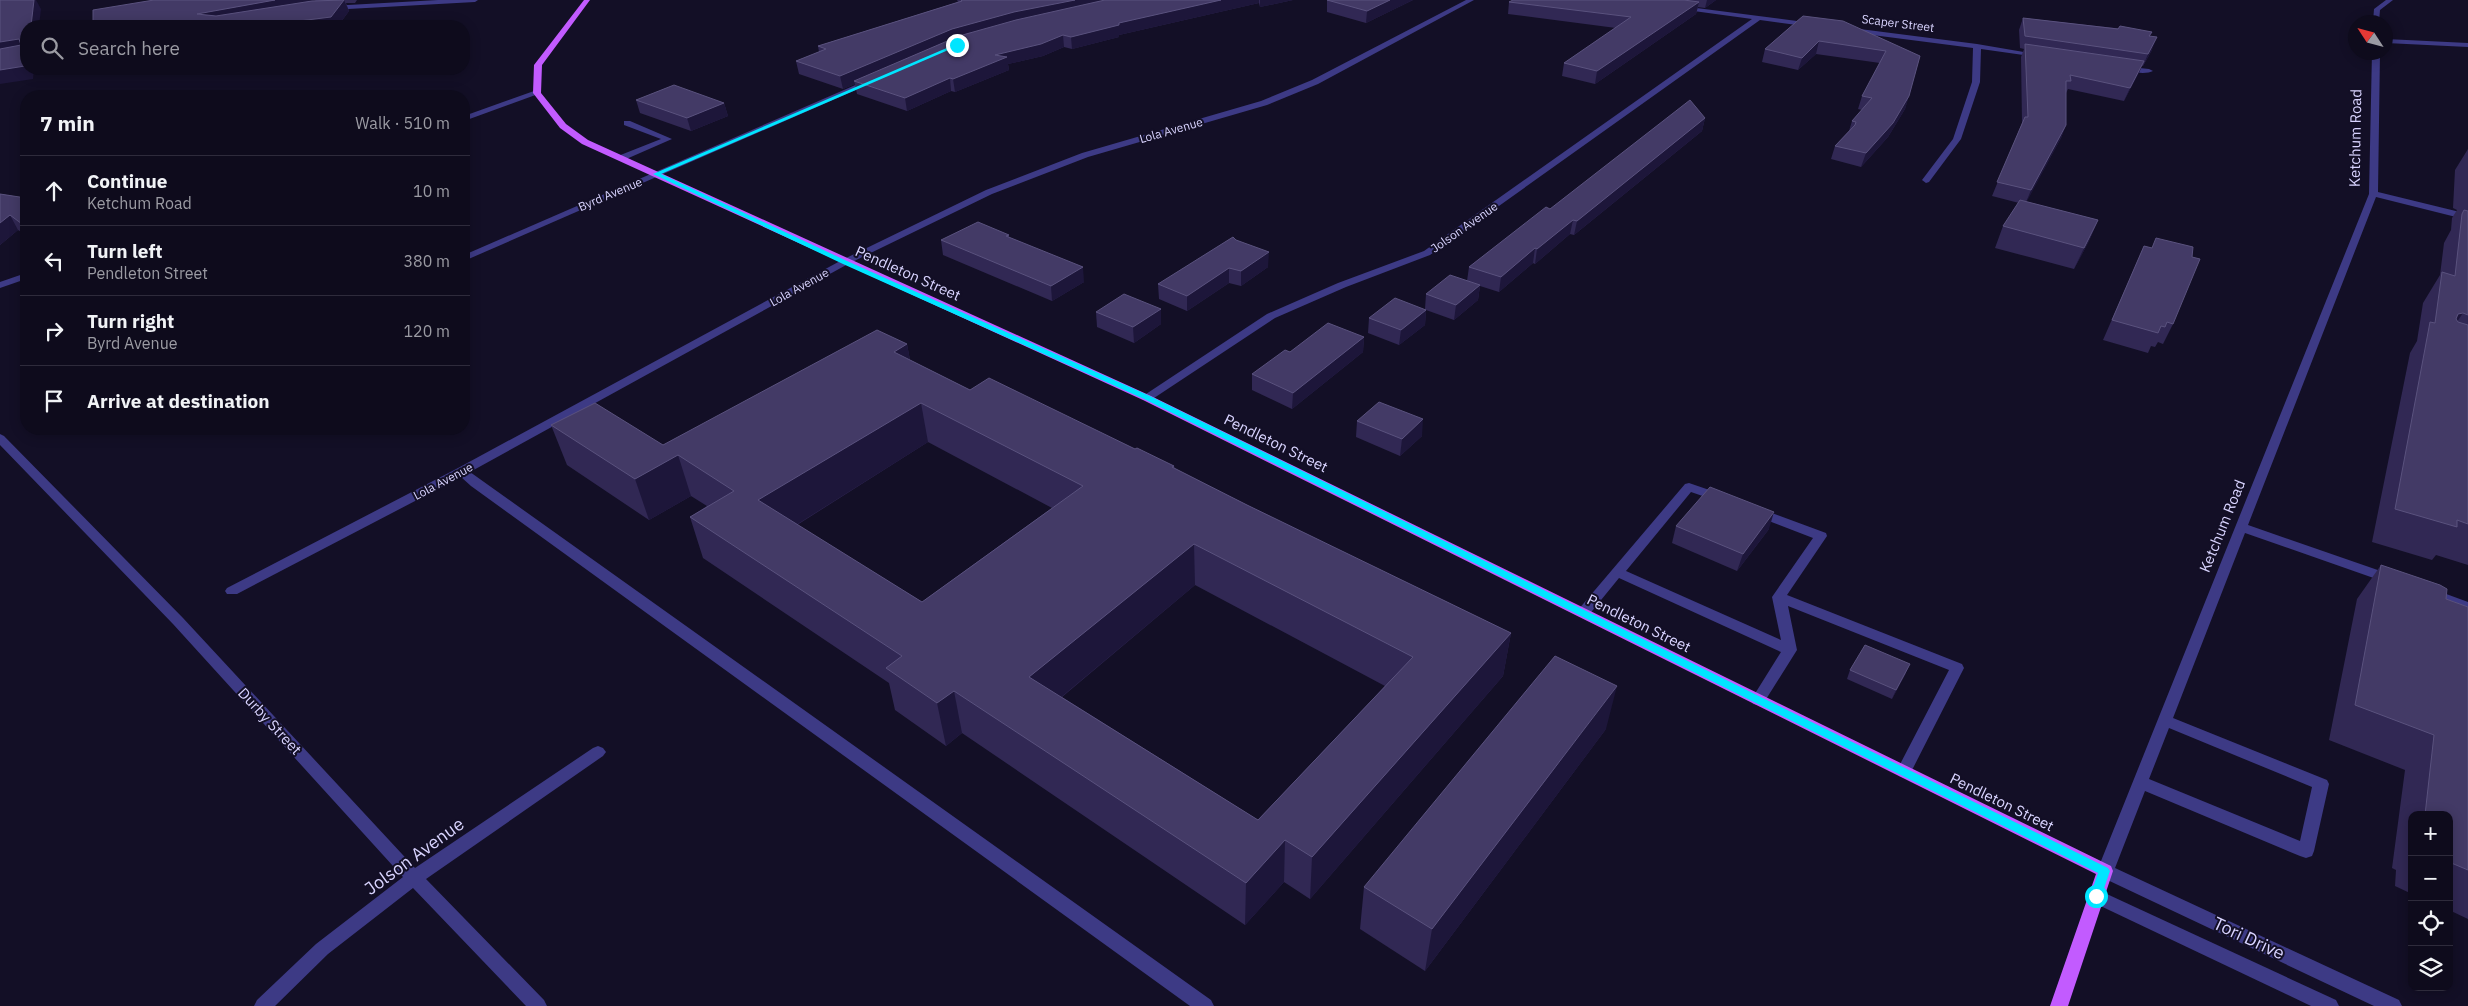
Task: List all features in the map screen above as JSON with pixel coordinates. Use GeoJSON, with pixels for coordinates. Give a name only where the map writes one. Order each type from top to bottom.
{"type":"FeatureCollection","features":[{"type":"Feature","properties":{"kind":"main road"},"geometry":{"type":"LineString","coordinates":[[537,93],[538,65],[587,0]]}},
{"type":"Feature","properties":{"kind":"main road","name":"Pendleton Street"},"geometry":{"type":"LineString","coordinates":[[537,93],[563,126],[585,142],[1147,398],[2104,871]]}},
{"type":"Feature","properties":{"kind":"main road","name":"Ketchum Road"},"geometry":{"type":"LineString","coordinates":[[2059,1006],[2104,871]]}},
{"type":"Feature","properties":{"kind":"street"},"geometry":{"type":"LineString","coordinates":[[317,9],[475,0]]}},
{"type":"Feature","properties":{"kind":"street","name":"Lola Avenue"},"geometry":{"type":"LineString","coordinates":[[232,591],[462,471],[845,262],[989,192],[1085,155],[1264,103],[1315,82],[1471,0]]}},
{"type":"Feature","properties":{"kind":"street"},"geometry":{"type":"LineString","coordinates":[[2376,15],[2376,9],[2390,0]]}},
{"type":"Feature","properties":{"kind":"street"},"geometry":{"type":"LineString","coordinates":[[1672,7],[1818,26]]}},
{"type":"Feature","properties":{"kind":"street","name":"Jolson Avenue"},"geometry":{"type":"LineString","coordinates":[[1147,398],[1271,316],[1342,285],[1427,253],[1759,18]]}},
{"type":"Feature","properties":{"kind":"street","name":"Scaper Street"},"geometry":{"type":"LineString","coordinates":[[1848,30],[2044,56]]}},
{"type":"Feature","properties":{"kind":"street"},"geometry":{"type":"LineString","coordinates":[[2393,41],[2468,45]]}},
{"type":"Feature","properties":{"kind":"street"},"geometry":{"type":"LineString","coordinates":[[1926,180],[1957,139],[1976,82],[1977,46]]}},
{"type":"Feature","properties":{"kind":"street","name":"Ketchum Road"},"geometry":{"type":"LineString","coordinates":[[2104,871],[2374,194],[2376,60]]}},
{"type":"Feature","properties":{"kind":"street"},"geometry":{"type":"LineString","coordinates":[[2111,66],[2149,72]]}},
{"type":"Feature","properties":{"kind":"street","name":"Byrd Avenue"},"geometry":{"type":"LineString","coordinates":[[470,255],[875,80]]}},
{"type":"Feature","properties":{"kind":"street"},"geometry":{"type":"LineString","coordinates":[[470,117],[537,93]]}},
{"type":"Feature","properties":{"kind":"street"},"geometry":{"type":"LineString","coordinates":[[621,158],[668,140],[627,123]]}},
{"type":"Feature","properties":{"kind":"street"},"geometry":{"type":"LineString","coordinates":[[2374,194],[2468,217]]}},
{"type":"Feature","properties":{"kind":"street"},"geometry":{"type":"LineString","coordinates":[[0,286],[20,278]]}},
{"type":"Feature","properties":{"kind":"street","name":"Durby Street"},"geometry":{"type":"LineString","coordinates":[[0,438],[178,621],[414,878],[538,1006]]}},
{"type":"Feature","properties":{"kind":"street"},"geometry":{"type":"LineString","coordinates":[[462,471],[483,489],[1205,1006]]}},
{"type":"Feature","properties":{"kind":"street"},"geometry":{"type":"LineString","coordinates":[[1583,613],[1689,487],[1821,536],[1779,598],[1790,650],[1758,700]]}},
{"type":"Feature","properties":{"kind":"street"},"geometry":{"type":"LineString","coordinates":[[2242,527],[2402,583]]}},
{"type":"Feature","properties":{"kind":"street"},"geometry":{"type":"LineString","coordinates":[[1617,572],[1790,650]]}},
{"type":"Feature","properties":{"kind":"street"},"geometry":{"type":"LineString","coordinates":[[2421,590],[2468,607]]}},
{"type":"Feature","properties":{"kind":"street"},"geometry":{"type":"LineString","coordinates":[[1779,598],[1957,668],[1904,772]]}},
{"type":"Feature","properties":{"kind":"street"},"geometry":{"type":"LineString","coordinates":[[2140,782],[2306,851],[2321,784],[2164,720]]}},
{"type":"Feature","properties":{"kind":"street","name":"Jolson Avenue"},"geometry":{"type":"LineString","coordinates":[[263,1006],[322,949],[414,878],[598,752]]}},
{"type":"Feature","properties":{"kind":"street","name":"Tori Drive"},"geometry":{"type":"LineString","coordinates":[[2104,871],[2393,1006]]}},
{"type":"Feature","properties":{"kind":"street"},"geometry":{"type":"LineString","coordinates":[[2096,896],[2330,1006]]}},
{"type":"Feature","properties":{"kind":"building"},"geometry":{"type":"Polygon","coordinates":[[[0,0],[34,0],[32,20],[20,20],[20,42],[19,39],[0,42],[0,0]]]}},
{"type":"Feature","properties":{"kind":"building"},"geometry":{"type":"Polygon","coordinates":[[[154,0],[275,0],[197,14],[216,16],[312,1],[344,0],[331,17],[307,20],[93,20],[93,10],[154,0]]]}},
{"type":"Feature","properties":{"kind":"building"},"geometry":{"type":"Polygon","coordinates":[[[961,0],[1075,0],[1014,12],[952,29],[840,76],[796,61],[826,49],[818,46],[961,0]]]}},
{"type":"Feature","properties":{"kind":"building"},"geometry":{"type":"Polygon","coordinates":[[[1105,0],[1221,0],[1119,23],[1119,25],[1071,37],[1063,35],[1041,44],[995,55],[1007,57],[953,79],[950,78],[905,98],[854,81],[959,36],[1016,20],[1105,0]]]}},
{"type":"Feature","properties":{"kind":"building"},"geometry":{"type":"Polygon","coordinates":[[[1327,0],[1390,0],[1367,11],[1327,0]]]}},
{"type":"Feature","properties":{"kind":"building"},"geometry":{"type":"Polygon","coordinates":[[[1513,0],[1684,0],[1699,2],[1597,71],[1564,63],[1631,17],[1509,2],[1513,0]]]}},
{"type":"Feature","properties":{"kind":"building"},"geometry":{"type":"Polygon","coordinates":[[[1803,16],[1843,21],[1920,56],[1909,96],[1893,123],[1866,153],[1835,146],[1855,125],[1856,122],[1852,121],[1872,98],[1862,96],[1886,51],[1819,41],[1802,58],[1765,49],[1803,16]]]}},
{"type":"Feature","properties":{"kind":"building"},"geometry":{"type":"Polygon","coordinates":[[[2023,18],[2118,29],[2120,26],[2152,32],[2149,36],[2157,37],[2148,54],[2025,36],[2023,18]]]}},
{"type":"Feature","properties":{"kind":"building"},"geometry":{"type":"Polygon","coordinates":[[[2025,44],[2144,61],[2130,88],[2070,75],[2071,81],[2066,81],[2066,125],[2031,190],[1997,182],[2025,117],[2028,117],[2025,44]]]}},
{"type":"Feature","properties":{"kind":"building"},"geometry":{"type":"Polygon","coordinates":[[[20,45],[20,67],[0,70],[0,49],[20,45]]]}},
{"type":"Feature","properties":{"kind":"building"},"geometry":{"type":"Polygon","coordinates":[[[674,85],[724,103],[687,118],[636,100],[674,85]]]}},
{"type":"Feature","properties":{"kind":"building"},"geometry":{"type":"Polygon","coordinates":[[[1690,100],[1705,118],[1577,221],[1573,220],[1537,249],[1535,248],[1501,277],[1469,267],[1546,207],[1550,209],[1690,100]]]}},
{"type":"Feature","properties":{"kind":"building"},"geometry":{"type":"Polygon","coordinates":[[[0,194],[20,197],[20,222],[10,215],[0,223],[0,194]]]}},
{"type":"Feature","properties":{"kind":"building"},"geometry":{"type":"Polygon","coordinates":[[[2020,200],[2098,220],[2084,248],[2003,226],[2020,200]]]}},
{"type":"Feature","properties":{"kind":"building"},"geometry":{"type":"Polygon","coordinates":[[[2464,210],[2468,211],[2468,315],[2458,314],[2456,319],[2458,322],[2468,325],[2468,524],[2457,520],[2457,527],[2395,509],[2430,322],[2435,323],[2442,272],[2455,276],[2464,210]]]}},
{"type":"Feature","properties":{"kind":"building"},"geometry":{"type":"Polygon","coordinates":[[[978,222],[1009,235],[1006,236],[1083,267],[1051,286],[941,240],[978,222]]]}},
{"type":"Feature","properties":{"kind":"building"},"geometry":{"type":"Polygon","coordinates":[[[1233,237],[1236,240],[1269,252],[1241,271],[1229,268],[1187,296],[1158,284],[1233,237]]]}},
{"type":"Feature","properties":{"kind":"building"},"geometry":{"type":"Polygon","coordinates":[[[2156,238],[2193,247],[2192,257],[2200,259],[2173,324],[2167,322],[2165,327],[2161,326],[2158,333],[2112,320],[2144,246],[2152,248],[2156,238]]]}},
{"type":"Feature","properties":{"kind":"building"},"geometry":{"type":"Polygon","coordinates":[[[1450,275],[1480,285],[1456,305],[1426,294],[1450,275]]]}},
{"type":"Feature","properties":{"kind":"building"},"geometry":{"type":"Polygon","coordinates":[[[1124,294],[1161,309],[1133,327],[1096,312],[1124,294]]]}},
{"type":"Feature","properties":{"kind":"building"},"geometry":{"type":"Polygon","coordinates":[[[1395,298],[1426,310],[1401,330],[1369,318],[1395,298]]]}},
{"type":"Feature","properties":{"kind":"building"},"geometry":{"type":"Polygon","coordinates":[[[1328,323],[1364,337],[1293,393],[1252,374],[1285,350],[1290,352],[1328,323]]]}},
{"type":"Feature","properties":{"kind":"building"},"geometry":{"type":"Polygon","coordinates":[[[877,330],[907,344],[894,352],[970,390],[989,378],[1174,466],[1172,467],[1247,505],[1511,633],[1312,857],[1285,840],[1246,883],[954,691],[937,703],[886,668],[902,656],[690,517],[734,491],[678,455],[635,479],[551,425],[595,403],[663,445],[877,330]],[[921,403],[758,500],[922,602],[1083,486],[921,403]],[[1194,544],[1029,677],[1258,820],[1413,657],[1194,544]]]}},
{"type":"Feature","properties":{"kind":"building"},"geometry":{"type":"Polygon","coordinates":[[[1379,402],[1423,419],[1402,439],[1357,421],[1379,402]]]}},
{"type":"Feature","properties":{"kind":"building"},"geometry":{"type":"Polygon","coordinates":[[[1710,487],[1774,512],[1743,554],[1676,526],[1710,487]]]}},
{"type":"Feature","properties":{"kind":"building"},"geometry":{"type":"Polygon","coordinates":[[[2381,565],[2440,585],[2447,589],[2446,599],[2468,607],[2468,870],[2453,864],[2453,811],[2425,811],[2434,735],[2355,705],[2381,565]]]}},
{"type":"Feature","properties":{"kind":"building"},"geometry":{"type":"Polygon","coordinates":[[[1865,645],[1910,664],[1896,690],[1850,670],[1865,645]]]}},
{"type":"Feature","properties":{"kind":"building"},"geometry":{"type":"Polygon","coordinates":[[[1555,656],[1617,686],[1432,929],[1364,887],[1555,656]]]}},
{"type":"Feature","properties":{"kind":"route"},"geometry":{"type":"LineString","coordinates":[[957,45],[656,174],[845,262],[1147,398],[2104,871],[2096,896]]}}]}
